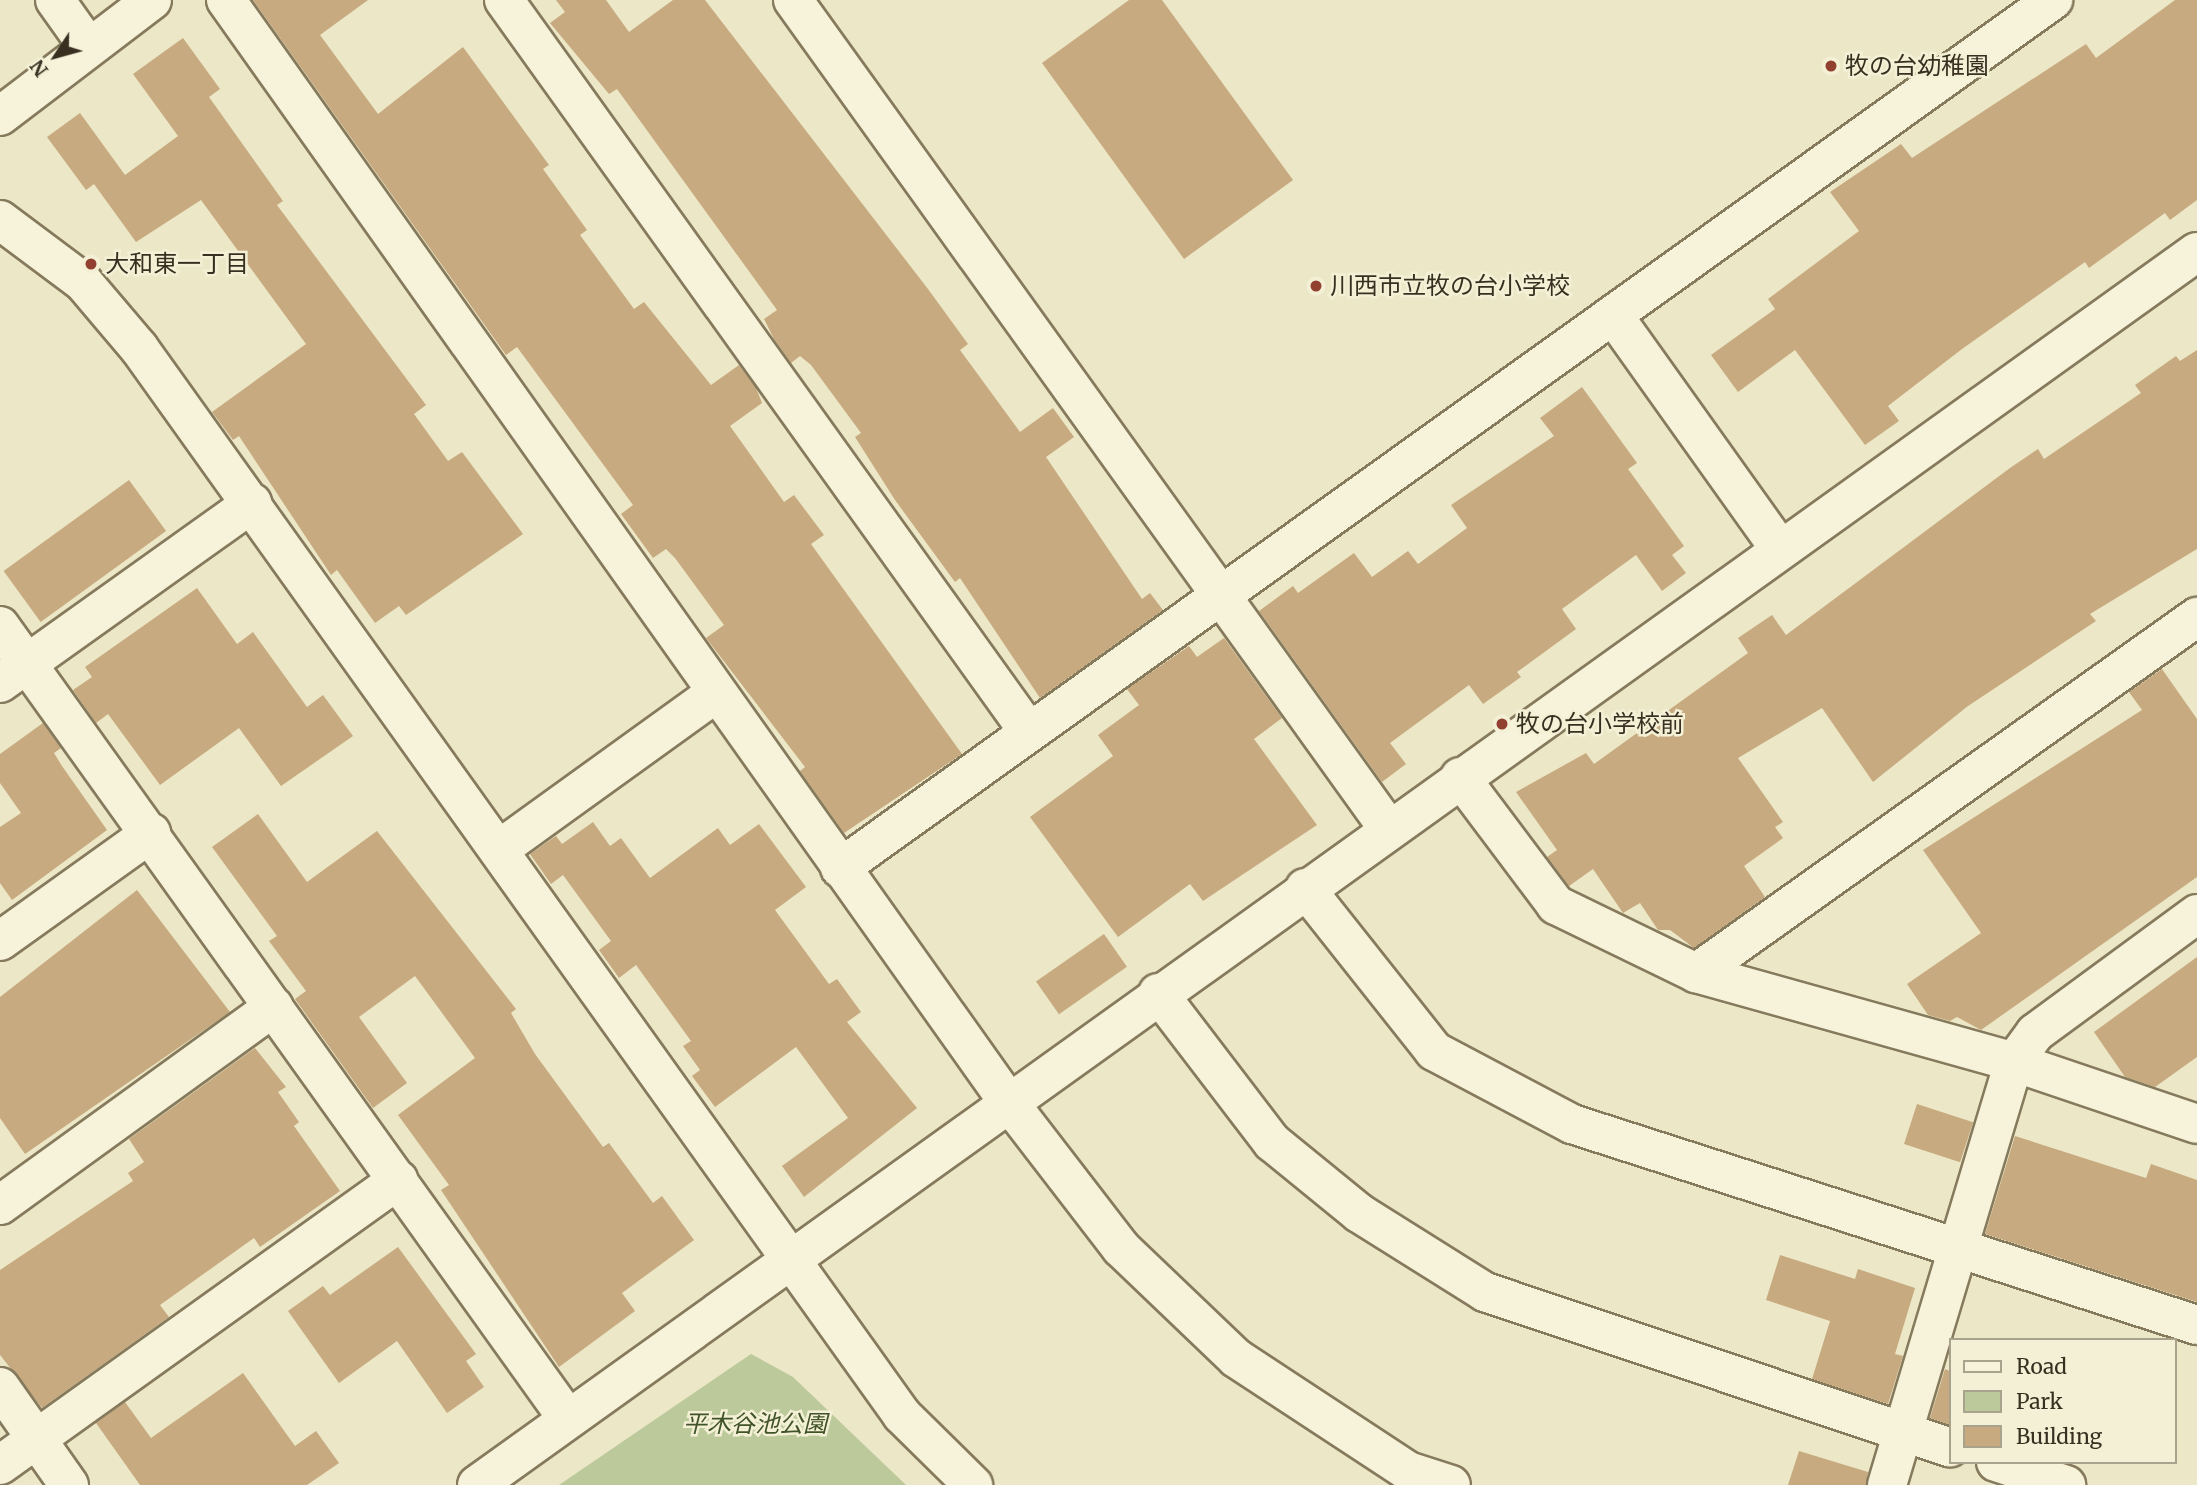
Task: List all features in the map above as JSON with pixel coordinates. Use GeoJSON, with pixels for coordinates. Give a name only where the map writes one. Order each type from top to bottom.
{"type":"FeatureCollection","features":[{"type":"Feature","properties":{"kind":"street"},"geometry":{"type":"LineString","coordinates":[[55,0],[87,45]]}},
{"type":"Feature","properties":{"kind":"street"},"geometry":{"type":"LineString","coordinates":[[0,117],[87,45],[152,0]]}},
{"type":"Feature","properties":{"kind":"street"},"geometry":{"type":"LineString","coordinates":[[226,0],[1007,1100],[1121,1248],[1236,1358],[1408,1471],[1451,1485]]}},
{"type":"Feature","properties":{"kind":"street"},"geometry":{"type":"LineString","coordinates":[[504,0],[1029,732]]}},
{"type":"Feature","properties":{"kind":"street"},"geometry":{"type":"LineString","coordinates":[[793,0],[1218,598],[1388,828]]}},
{"type":"Feature","properties":{"kind":"street"},"geometry":{"type":"LineString","coordinates":[[840,867],[1613,315],[2006,13],[2053,0]]}},
{"type":"Feature","properties":{"kind":"street"},"geometry":{"type":"LineString","coordinates":[[0,220],[83,282],[252,503],[501,848],[902,1415],[973,1485]]}},
{"type":"Feature","properties":{"kind":"street"},"geometry":{"type":"LineString","coordinates":[[477,1485],[794,1262],[1007,1100],[2197,252]]}},
{"type":"Feature","properties":{"kind":"street"},"geometry":{"type":"LineString","coordinates":[[1613,315],[1780,549]]}},
{"type":"Feature","properties":{"kind":"street"},"geometry":{"type":"LineString","coordinates":[[14,673],[252,503]]}},
{"type":"Feature","properties":{"kind":"street"},"geometry":{"type":"LineString","coordinates":[[1696,973],[2197,617]]}},
{"type":"Feature","properties":{"kind":"street"},"geometry":{"type":"LineString","coordinates":[[0,626],[14,673],[151,833],[568,1419]]}},
{"type":"Feature","properties":{"kind":"street"},"geometry":{"type":"LineString","coordinates":[[501,848],[716,693]]}},
{"type":"Feature","properties":{"kind":"street"},"geometry":{"type":"LineString","coordinates":[[1460,777],[1556,905],[1696,973],[2014,1062],[2197,1124]]}},
{"type":"Feature","properties":{"kind":"street"},"geometry":{"type":"LineString","coordinates":[[0,941],[151,833]]}},
{"type":"Feature","properties":{"kind":"street"},"geometry":{"type":"LineString","coordinates":[[1305,888],[1434,1051],[1572,1124],[2197,1325]]}},
{"type":"Feature","properties":{"kind":"street"},"geometry":{"type":"LineString","coordinates":[[1887,1485],[1905,1433],[2014,1062],[2035,1033],[2197,914]]}},
{"type":"Feature","properties":{"kind":"street"},"geometry":{"type":"LineString","coordinates":[[1158,993],[1272,1142],[1359,1213],[1485,1292],[1948,1447]]}},
{"type":"Feature","properties":{"kind":"street"},"geometry":{"type":"LineString","coordinates":[[0,1205],[274,1007]]}},
{"type":"Feature","properties":{"kind":"street"},"geometry":{"type":"LineString","coordinates":[[0,1465],[398,1180]]}},
{"type":"Feature","properties":{"kind":"street"},"geometry":{"type":"LineString","coordinates":[[0,1387],[69,1485]]}},
{"type":"Feature","properties":{"kind":"street"},"geometry":{"type":"LineString","coordinates":[[2002,1464],[2066,1485]]}},
{"type":"Feature","properties":{"kind":"green space","name":"平木谷池公園"},"geometry":{"type":"Polygon","coordinates":[[[751,1354],[793,1377],[906,1485],[559,1485],[751,1354]]]}},
{"type":"Feature","properties":{"kind":"building"},"geometry":{"type":"Polygon","coordinates":[[[253,0],[368,0],[320,35],[378,114],[463,47],[549,165],[543,169],[587,230],[580,235],[634,309],[644,302],[711,385],[739,365],[756,388],[762,403],[730,426],[784,502],[794,495],[824,535],[811,544],[962,754],[844,833],[800,771],[805,767],[706,638],[724,625],[666,549],[653,558],[621,514],[633,505],[517,347],[506,355],[253,0]]]}},
{"type":"Feature","properties":{"kind":"building"},"geometry":{"type":"Polygon","coordinates":[[[556,0],[606,0],[629,32],[673,0],[705,0],[928,289],[968,344],[960,350],[1020,432],[1053,408],[1074,437],[1046,457],[1142,599],[1150,593],[1163,610],[1040,698],[960,578],[955,582],[895,500],[855,437],[861,433],[811,365],[800,356],[791,363],[774,339],[764,319],[777,310],[617,89],[609,94],[550,23],[565,12],[556,0]]]}},
{"type":"Feature","properties":{"kind":"building"},"geometry":{"type":"Polygon","coordinates":[[[1129,0],[1162,0],[1293,180],[1184,259],[1042,63],[1129,0]]]}},
{"type":"Feature","properties":{"kind":"building"},"geometry":{"type":"Polygon","coordinates":[[[2175,0],[2197,0],[2197,200],[2170,220],[2165,213],[2089,268],[2085,262],[1962,349],[1888,406],[1899,421],[1865,445],[1795,350],[1738,392],[1711,355],[1775,309],[1768,299],[1859,231],[1830,192],[1901,144],[1912,158],[2086,44],[2096,58],[2175,0]]]}},
{"type":"Feature","properties":{"kind":"building"},"geometry":{"type":"Polygon","coordinates":[[[183,38],[220,89],[209,97],[283,201],[277,205],[426,405],[414,414],[448,461],[462,452],[523,534],[406,615],[399,606],[375,623],[337,570],[331,575],[239,436],[233,440],[212,412],[306,344],[201,200],[136,242],[94,184],[86,190],[47,137],[80,113],[125,175],[178,136],[133,74],[183,38]]]}},
{"type":"Feature","properties":{"kind":"building"},"geometry":{"type":"Polygon","coordinates":[[[2197,350],[2197,549],[2090,614],[2096,621],[1968,706],[1873,782],[1822,708],[1738,758],[1783,822],[1775,827],[1783,838],[1744,866],[1765,897],[1694,948],[1670,930],[1658,930],[1640,903],[1623,913],[1593,869],[1569,886],[1547,857],[1557,850],[1516,792],[1586,753],[1594,764],[1748,653],[1738,638],[1772,615],[1786,635],[2010,468],[2038,449],[2044,459],[2141,393],[2135,385],[2176,356],[2180,361],[2197,350]]]}},
{"type":"Feature","properties":{"kind":"building"},"geometry":{"type":"Polygon","coordinates":[[[1582,387],[1637,463],[1628,469],[1684,546],[1672,555],[1686,573],[1662,591],[1636,555],[1562,609],[1576,629],[1517,672],[1521,677],[1483,704],[1469,685],[1390,743],[1406,764],[1382,782],[1259,611],[1293,586],[1298,593],[1354,553],[1372,577],[1408,551],[1418,564],[1467,528],[1451,505],[1554,436],[1540,418],[1582,387]]]}},
{"type":"Feature","properties":{"kind":"building"},"geometry":{"type":"Polygon","coordinates":[[[129,480],[166,531],[41,622],[4,571],[129,480]]]}},
{"type":"Feature","properties":{"kind":"building"},"geometry":{"type":"Polygon","coordinates":[[[197,588],[237,644],[253,632],[307,707],[323,695],[353,736],[281,786],[239,728],[160,785],[108,714],[96,723],[73,690],[92,677],[85,667],[197,588]]]}},
{"type":"Feature","properties":{"kind":"building"},"geometry":{"type":"Polygon","coordinates":[[[1224,638],[1282,718],[1254,739],[1317,825],[1203,901],[1190,884],[1118,937],[1030,817],[1113,756],[1098,735],[1139,705],[1127,689],[1189,646],[1197,657],[1224,638]]]}},
{"type":"Feature","properties":{"kind":"building"},"geometry":{"type":"Polygon","coordinates":[[[2162,669],[2197,719],[2197,877],[1981,1030],[1957,1017],[1950,1021],[1928,1015],[1907,984],[1981,933],[1923,850],[2142,710],[2129,692],[2162,669]]]}},
{"type":"Feature","properties":{"kind":"building"},"geometry":{"type":"Polygon","coordinates":[[[43,723],[61,748],[54,753],[107,830],[12,900],[0,883],[0,827],[21,813],[0,783],[0,754],[43,723]]]}},
{"type":"Feature","properties":{"kind":"building"},"geometry":{"type":"Polygon","coordinates":[[[258,814],[307,882],[377,831],[516,1009],[511,1013],[535,1054],[603,1147],[609,1143],[653,1203],[662,1196],[694,1240],[622,1293],[635,1311],[559,1367],[441,1190],[449,1185],[398,1115],[475,1058],[415,976],[359,1017],[407,1083],[373,1108],[295,999],[306,991],[269,941],[277,936],[212,847],[258,814]]]}},
{"type":"Feature","properties":{"kind":"building"},"geometry":{"type":"Polygon","coordinates":[[[593,822],[610,846],[621,838],[650,878],[718,828],[730,845],[759,824],[806,887],[775,910],[829,984],[837,979],[861,1012],[847,1022],[917,1108],[804,1197],[782,1166],[848,1118],[796,1047],[715,1107],[692,1076],[700,1070],[683,1046],[691,1041],[636,965],[619,978],[599,950],[611,941],[563,875],[551,884],[530,854],[556,836],[562,844],[593,822]]]}},
{"type":"Feature","properties":{"kind":"building"},"geometry":{"type":"Polygon","coordinates":[[[137,890],[230,1012],[25,1154],[0,1118],[0,997],[137,890]]]}},
{"type":"Feature","properties":{"kind":"building"},"geometry":{"type":"Polygon","coordinates":[[[1104,934],[1127,967],[1059,1014],[1036,982],[1104,934]]]}},
{"type":"Feature","properties":{"kind":"building"},"geometry":{"type":"Polygon","coordinates":[[[2197,957],[2197,1057],[2155,1087],[2125,1077],[2094,1032],[2197,957]]]}},
{"type":"Feature","properties":{"kind":"building"},"geometry":{"type":"Polygon","coordinates":[[[255,1048],[286,1087],[278,1092],[299,1122],[294,1126],[340,1191],[260,1247],[254,1238],[160,1305],[169,1317],[42,1408],[0,1355],[0,1270],[133,1181],[128,1173],[144,1162],[129,1139],[255,1048]]]}},
{"type":"Feature","properties":{"kind":"building"},"geometry":{"type":"Polygon","coordinates":[[[1917,1104],[1973,1122],[1960,1162],[1904,1144],[1917,1104]]]}},
{"type":"Feature","properties":{"kind":"building"},"geometry":{"type":"Polygon","coordinates":[[[2015,1136],[2146,1178],[2151,1164],[2197,1180],[2197,1302],[1985,1234],[2015,1136]]]}},
{"type":"Feature","properties":{"kind":"building"},"geometry":{"type":"Polygon","coordinates":[[[398,1247],[476,1354],[466,1361],[484,1387],[447,1413],[397,1341],[339,1383],[288,1311],[323,1286],[330,1295],[398,1247]]]}},
{"type":"Feature","properties":{"kind":"building"},"geometry":{"type":"Polygon","coordinates":[[[1780,1255],[1855,1279],[1858,1269],[1915,1288],[1895,1354],[1903,1356],[1888,1404],[1812,1379],[1830,1321],[1766,1300],[1780,1255]]]}},
{"type":"Feature","properties":{"kind":"building"},"geometry":{"type":"Polygon","coordinates":[[[1945,1369],[1948,1370],[1948,1424],[1930,1418],[1945,1369]]]}},
{"type":"Feature","properties":{"kind":"building"},"geometry":{"type":"Polygon","coordinates":[[[243,1373],[295,1446],[316,1431],[339,1463],[307,1485],[140,1485],[96,1423],[125,1402],[151,1438],[243,1373]]]}},
{"type":"Feature","properties":{"kind":"building"},"geometry":{"type":"Polygon","coordinates":[[[1799,1451],[1868,1472],[1866,1485],[1788,1485],[1799,1451]]]}},
{"type":"Feature","properties":{"kind":"place","name":"牧の台幼稚園"},"geometry":{"type":"Point","coordinates":[1831,66]}},
{"type":"Feature","properties":{"kind":"place","name":"大和東一丁目"},"geometry":{"type":"Point","coordinates":[91,264]}},
{"type":"Feature","properties":{"kind":"place","name":"川西市立牧の台小学校"},"geometry":{"type":"Point","coordinates":[1316,286]}},
{"type":"Feature","properties":{"kind":"place","name":"牧の台小学校前"},"geometry":{"type":"Point","coordinates":[1502,724]}}]}
